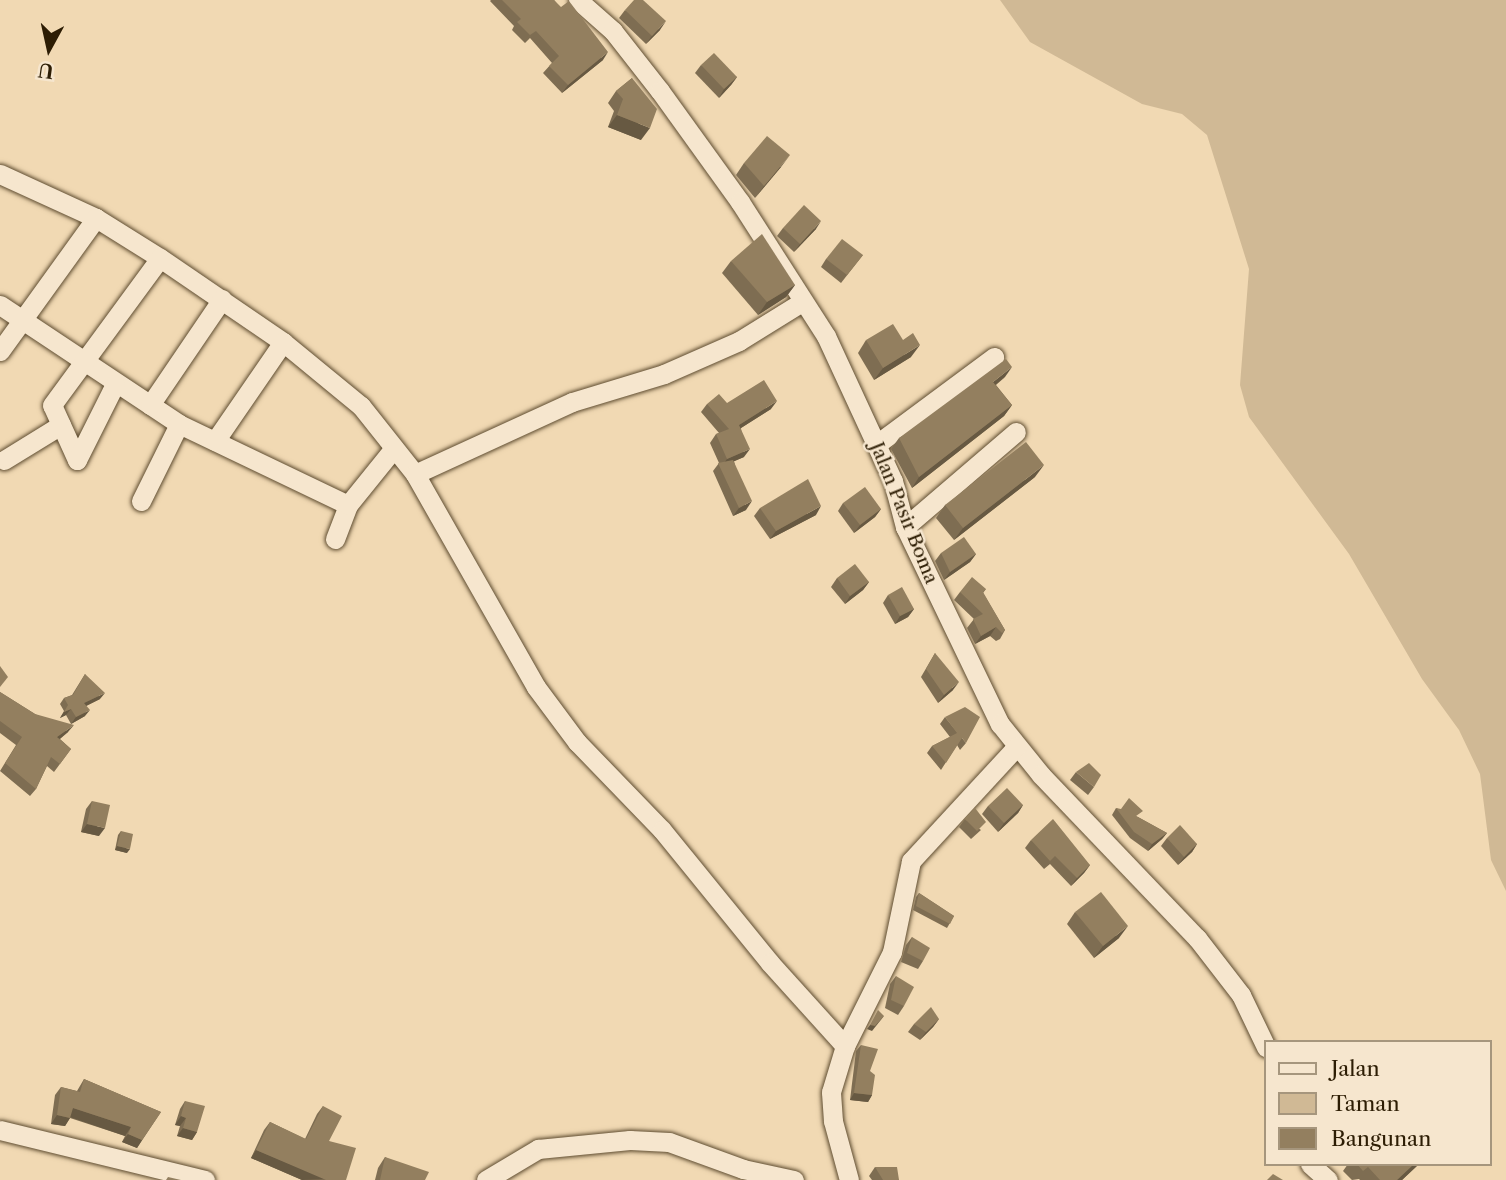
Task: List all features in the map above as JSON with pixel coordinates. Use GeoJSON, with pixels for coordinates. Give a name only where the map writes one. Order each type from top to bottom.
{"type":"FeatureCollection","features":[{"type":"Feature","properties":{"kind":"street","name":"Jalan Pasir Boma"},"geometry":{"type":"LineString","coordinates":[[579,0],[613,31],[660,91],[740,202],[802,302],[827,336],[877,444],[905,527],[1000,724],[1017,746],[1197,938],[1241,995],[1264,1043]]}},
{"type":"Feature","properties":{"kind":"street"},"geometry":{"type":"LineString","coordinates":[[0,174],[96,218],[160,258],[283,342],[360,406],[415,474],[536,687],[578,742],[662,830],[770,963],[845,1046]]}},
{"type":"Feature","properties":{"kind":"street"},"geometry":{"type":"LineString","coordinates":[[0,351],[96,218]]}},
{"type":"Feature","properties":{"kind":"street"},"geometry":{"type":"LineString","coordinates":[[115,384],[77,460],[52,405],[86,363],[160,258]]}},
{"type":"Feature","properties":{"kind":"street"},"geometry":{"type":"LineString","coordinates":[[150,405],[222,299]]}},
{"type":"Feature","properties":{"kind":"street"},"geometry":{"type":"LineString","coordinates":[[415,474],[572,402],[664,374],[739,341],[802,302]]}},
{"type":"Feature","properties":{"kind":"street"},"geometry":{"type":"LineString","coordinates":[[0,305],[115,384],[179,424],[348,505]]}},
{"type":"Feature","properties":{"kind":"street"},"geometry":{"type":"LineString","coordinates":[[215,441],[283,342]]}},
{"type":"Feature","properties":{"kind":"street"},"geometry":{"type":"LineString","coordinates":[[877,444],[994,357]]}},
{"type":"Feature","properties":{"kind":"street"},"geometry":{"type":"LineString","coordinates":[[141,501],[179,424]]}},
{"type":"Feature","properties":{"kind":"street"},"geometry":{"type":"LineString","coordinates":[[4,460],[61,425]]}},
{"type":"Feature","properties":{"kind":"street"},"geometry":{"type":"LineString","coordinates":[[905,527],[1016,432]]}},
{"type":"Feature","properties":{"kind":"street"},"geometry":{"type":"LineString","coordinates":[[335,539],[348,505],[394,448]]}},
{"type":"Feature","properties":{"kind":"street"},"geometry":{"type":"LineString","coordinates":[[849,1180],[831,1105],[845,1046],[892,952],[911,861],[1017,746]]}},
{"type":"Feature","properties":{"kind":"street"},"geometry":{"type":"LineString","coordinates":[[0,1130],[205,1180]]}},
{"type":"Feature","properties":{"kind":"street"},"geometry":{"type":"LineString","coordinates":[[486,1180],[538,1149],[629,1140],[689,1147],[743,1169],[794,1180]]}},
{"type":"Feature","properties":{"kind":"street"},"geometry":{"type":"LineString","coordinates":[[1312,1166],[1328,1180]]}},
{"type":"Feature","properties":{"kind":"green space"},"geometry":{"type":"Polygon","coordinates":[[[1000,0],[1506,0],[1506,891],[1491,860],[1480,774],[1459,730],[1422,679],[1349,554],[1249,417],[1240,385],[1249,269],[1207,135],[1182,114],[1142,104],[1030,42],[1000,0]]]}},
{"type":"Feature","properties":{"kind":"building"},"geometry":{"type":"Polygon","coordinates":[[[502,0],[554,0],[561,7],[569,1],[608,52],[568,85],[549,66],[559,56],[536,31],[530,35],[517,22],[521,19],[502,0]]]}},
{"type":"Feature","properties":{"kind":"building"},"geometry":{"type":"Polygon","coordinates":[[[634,0],[643,0],[666,21],[652,36],[625,10],[634,0]]]}},
{"type":"Feature","properties":{"kind":"building"},"geometry":{"type":"Polygon","coordinates":[[[714,53],[737,77],[724,89],[701,65],[714,53]]]}},
{"type":"Feature","properties":{"kind":"building"},"geometry":{"type":"Polygon","coordinates":[[[632,78],[657,109],[650,128],[617,115],[623,99],[616,91],[632,78]]]}},
{"type":"Feature","properties":{"kind":"building"},"geometry":{"type":"Polygon","coordinates":[[[767,136],[790,155],[764,186],[744,163],[767,136]]]}},
{"type":"Feature","properties":{"kind":"building"},"geometry":{"type":"Polygon","coordinates":[[[804,205],[821,221],[800,244],[783,228],[804,205]]]}},
{"type":"Feature","properties":{"kind":"building"},"geometry":{"type":"Polygon","coordinates":[[[762,234],[795,285],[767,302],[731,261],[762,234]]]}},
{"type":"Feature","properties":{"kind":"building"},"geometry":{"type":"Polygon","coordinates":[[[842,239],[863,255],[847,275],[826,259],[842,239]]]}},
{"type":"Feature","properties":{"kind":"building"},"geometry":{"type":"Polygon","coordinates":[[[893,324],[903,340],[913,333],[920,345],[883,368],[866,340],[893,324]]]}},
{"type":"Feature","properties":{"kind":"building"},"geometry":{"type":"Polygon","coordinates":[[[1006,359],[1012,367],[993,382],[1012,405],[919,477],[899,438],[1006,359]]]}},
{"type":"Feature","properties":{"kind":"building"},"geometry":{"type":"Polygon","coordinates":[[[764,380],[777,401],[739,425],[750,449],[727,459],[716,434],[729,429],[707,404],[719,394],[727,403],[764,380]]]}},
{"type":"Feature","properties":{"kind":"building"},"geometry":{"type":"Polygon","coordinates":[[[1026,442],[1044,465],[963,528],[945,505],[1026,442]]]}},
{"type":"Feature","properties":{"kind":"building"},"geometry":{"type":"Polygon","coordinates":[[[733,460],[752,501],[739,508],[718,463],[733,460]]]}},
{"type":"Feature","properties":{"kind":"building"},"geometry":{"type":"Polygon","coordinates":[[[808,479],[821,506],[776,531],[760,508],[808,479]]]}},
{"type":"Feature","properties":{"kind":"building"},"geometry":{"type":"Polygon","coordinates":[[[865,487],[881,509],[860,525],[843,503],[865,487]]]}},
{"type":"Feature","properties":{"kind":"building"},"geometry":{"type":"Polygon","coordinates":[[[964,537],[976,554],[950,572],[941,553],[964,537]]]}},
{"type":"Feature","properties":{"kind":"building"},"geometry":{"type":"Polygon","coordinates":[[[855,564],[869,582],[850,596],[837,578],[855,564]]]}},
{"type":"Feature","properties":{"kind":"building"},"geometry":{"type":"Polygon","coordinates":[[[972,577],[986,589],[983,592],[1005,630],[1002,633],[996,627],[981,636],[973,619],[983,614],[960,592],[972,577]]]}},
{"type":"Feature","properties":{"kind":"building"},"geometry":{"type":"Polygon","coordinates":[[[902,587],[914,609],[900,616],[888,595],[902,587]]]}},
{"type":"Feature","properties":{"kind":"building"},"geometry":{"type":"Polygon","coordinates":[[[935,653],[959,682],[944,695],[926,669],[935,653]]]}},
{"type":"Feature","properties":{"kind":"building"},"geometry":{"type":"Polygon","coordinates":[[[0,666],[8,677],[0,687],[0,666]]]}},
{"type":"Feature","properties":{"kind":"building"},"geometry":{"type":"Polygon","coordinates":[[[85,674],[105,693],[84,703],[90,710],[76,717],[71,709],[64,712],[68,705],[64,698],[73,695],[85,674]]]}},
{"type":"Feature","properties":{"kind":"building"},"geometry":{"type":"Polygon","coordinates":[[[0,692],[35,714],[74,725],[57,737],[71,749],[60,764],[51,757],[36,789],[5,763],[22,737],[0,721],[0,692]]]}},
{"type":"Feature","properties":{"kind":"building"},"geometry":{"type":"Polygon","coordinates":[[[965,707],[980,717],[966,743],[962,738],[946,763],[932,746],[957,733],[945,717],[965,707]]]}},
{"type":"Feature","properties":{"kind":"building"},"geometry":{"type":"Polygon","coordinates":[[[1089,763],[1101,775],[1094,787],[1076,772],[1089,763]]]}},
{"type":"Feature","properties":{"kind":"building"},"geometry":{"type":"Polygon","coordinates":[[[1007,788],[1023,805],[1004,823],[988,806],[1007,788]]]}},
{"type":"Feature","properties":{"kind":"building"},"geometry":{"type":"Polygon","coordinates":[[[1129,798],[1143,811],[1136,816],[1167,833],[1152,844],[1134,832],[1116,808],[1121,809],[1129,798]]]}},
{"type":"Feature","properties":{"kind":"building"},"geometry":{"type":"Polygon","coordinates":[[[92,801],[110,805],[105,828],[87,824],[92,801]]]}},
{"type":"Feature","properties":{"kind":"building"},"geometry":{"type":"Polygon","coordinates":[[[975,808],[986,822],[977,831],[965,819],[975,808]]]}},
{"type":"Feature","properties":{"kind":"building"},"geometry":{"type":"Polygon","coordinates":[[[1053,819],[1090,865],[1077,878],[1055,856],[1050,861],[1031,840],[1053,819]]]}},
{"type":"Feature","properties":{"kind":"building"},"geometry":{"type":"Polygon","coordinates":[[[1180,825],[1197,844],[1184,857],[1167,838],[1180,825]]]}},
{"type":"Feature","properties":{"kind":"building"},"geometry":{"type":"Polygon","coordinates":[[[121,831],[133,834],[130,849],[117,846],[121,831]]]}},
{"type":"Feature","properties":{"kind":"building"},"geometry":{"type":"Polygon","coordinates":[[[1101,892],[1128,926],[1103,946],[1075,912],[1101,892]]]}},
{"type":"Feature","properties":{"kind":"building"},"geometry":{"type":"Polygon","coordinates":[[[919,893],[954,916],[950,924],[916,906],[919,893]]]}},
{"type":"Feature","properties":{"kind":"building"},"geometry":{"type":"Polygon","coordinates":[[[912,937],[930,948],[923,961],[907,953],[912,937]]]}},
{"type":"Feature","properties":{"kind":"building"},"geometry":{"type":"Polygon","coordinates":[[[896,976],[914,987],[904,1006],[891,1000],[896,976]]]}},
{"type":"Feature","properties":{"kind":"building"},"geometry":{"type":"Polygon","coordinates":[[[931,1007],[939,1019],[926,1032],[914,1024],[931,1007]]]}},
{"type":"Feature","properties":{"kind":"building"},"geometry":{"type":"Polygon","coordinates":[[[878,1010],[884,1016],[875,1026],[870,1025],[878,1010]]]}},
{"type":"Feature","properties":{"kind":"building"},"geometry":{"type":"Polygon","coordinates":[[[861,1045],[878,1049],[870,1071],[875,1075],[872,1095],[854,1093],[861,1045]]]}},
{"type":"Feature","properties":{"kind":"building"},"geometry":{"type":"Polygon","coordinates":[[[84,1079],[161,1112],[142,1140],[128,1134],[131,1127],[73,1108],[70,1118],[57,1115],[61,1087],[80,1092],[84,1079]]]}},
{"type":"Feature","properties":{"kind":"building"},"geometry":{"type":"Polygon","coordinates":[[[185,1101],[205,1106],[197,1132],[183,1128],[186,1118],[181,1116],[185,1101]]]}},
{"type":"Feature","properties":{"kind":"building"},"geometry":{"type":"Polygon","coordinates":[[[323,1106],[342,1116],[329,1141],[356,1148],[346,1180],[326,1180],[256,1150],[270,1122],[306,1139],[323,1106]]]}},
{"type":"Feature","properties":{"kind":"building"},"geometry":{"type":"Polygon","coordinates":[[[385,1157],[429,1172],[425,1180],[380,1180],[385,1157]]]}},
{"type":"Feature","properties":{"kind":"building"},"geometry":{"type":"Polygon","coordinates":[[[1359,1166],[1412,1166],[1397,1180],[1380,1180],[1368,1167],[1363,1171],[1359,1166]]]}},
{"type":"Feature","properties":{"kind":"building"},"geometry":{"type":"Polygon","coordinates":[[[875,1167],[897,1167],[899,1180],[883,1180],[875,1167]]]}},
{"type":"Feature","properties":{"kind":"building"},"geometry":{"type":"Polygon","coordinates":[[[1273,1174],[1283,1180],[1267,1180],[1273,1174]]]}}]}
